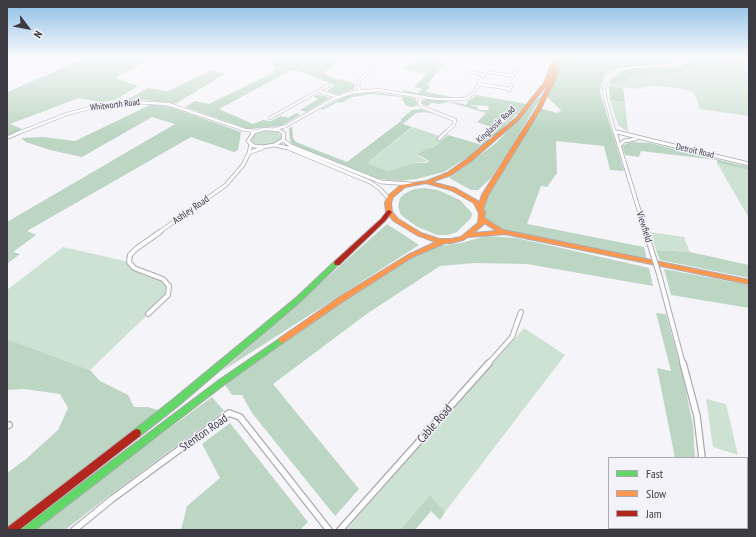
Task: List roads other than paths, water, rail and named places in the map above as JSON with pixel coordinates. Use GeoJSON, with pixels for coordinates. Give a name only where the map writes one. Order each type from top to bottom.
{"type":"FeatureCollection","features":[{"type":"Feature","properties":{"kind":"main road","name":"Kinglassie Road"},"geometry":{"type":"LineString","coordinates":[[426,182],[449,174],[503,132],[536,97],[546,82]]}},
{"type":"Feature","properties":{"kind":"main road","name":"Kinglassie Road"},"geometry":{"type":"LineString","coordinates":[[480,209],[485,195],[539,108],[552,82]]}},
{"type":"Feature","properties":{"kind":"main road"},"geometry":{"type":"LineString","coordinates":[[11,530],[175,403],[293,304],[384,220],[388,212],[389,199],[396,191],[411,184],[426,182],[440,184],[460,192],[476,202],[480,209],[482,219],[478,227],[469,235]]}},
{"type":"Feature","properties":{"kind":"main road"},"geometry":{"type":"LineString","coordinates":[[388,212],[396,220],[412,231],[433,239],[444,241],[457,240],[469,235],[485,232],[505,232],[749,282]]}},
{"type":"Feature","properties":{"kind":"main road"},"geometry":{"type":"LineString","coordinates":[[482,219],[505,232]]}},
{"type":"Feature","properties":{"kind":"main road"},"geometry":{"type":"LineString","coordinates":[[27,530],[222,382],[343,298],[410,256],[444,241]]}},
{"type":"Feature","properties":{"kind":"street"},"geometry":{"type":"LineString","coordinates":[[359,82],[358,86],[360,91]]}},
{"type":"Feature","properties":{"kind":"street","name":"Viewfield"},"geometry":{"type":"LineString","coordinates":[[607,82],[604,92],[613,126],[659,274],[697,416],[702,457]]}},
{"type":"Feature","properties":{"kind":"street"},"geometry":{"type":"LineString","coordinates":[[270,118],[331,84]]}},
{"type":"Feature","properties":{"kind":"street"},"geometry":{"type":"LineString","coordinates":[[249,136],[258,131],[286,126],[337,97],[360,91],[385,91],[450,100],[465,99],[472,95],[479,84],[509,90],[512,84],[516,85]]}},
{"type":"Feature","properties":{"kind":"street"},"geometry":{"type":"LineString","coordinates":[[319,91],[337,97]]}},
{"type":"Feature","properties":{"kind":"street"},"geometry":{"type":"LineString","coordinates":[[422,97],[419,104],[422,107],[455,120],[454,125],[439,139]]}},
{"type":"Feature","properties":{"kind":"street","name":"Whitworth Road"},"geometry":{"type":"LineString","coordinates":[[9,137],[74,112],[101,105],[132,102],[168,104],[245,130],[258,131]]}},
{"type":"Feature","properties":{"kind":"street"},"geometry":{"type":"LineString","coordinates":[[283,140],[284,134],[282,132],[286,126]]}},
{"type":"Feature","properties":{"kind":"street","name":"Detroit Road"},"geometry":{"type":"LineString","coordinates":[[613,126],[620,131],[636,137]]}},
{"type":"Feature","properties":{"kind":"street"},"geometry":{"type":"LineString","coordinates":[[275,129],[282,132]]}},
{"type":"Feature","properties":{"kind":"street"},"geometry":{"type":"LineString","coordinates":[[245,130],[249,136],[248,141],[251,144],[263,147]]}},
{"type":"Feature","properties":{"kind":"street","name":"Detroit Road"},"geometry":{"type":"LineString","coordinates":[[615,132],[749,164]]}},
{"type":"Feature","properties":{"kind":"street"},"geometry":{"type":"LineString","coordinates":[[619,146],[626,140],[640,138]]}},
{"type":"Feature","properties":{"kind":"street"},"geometry":{"type":"LineString","coordinates":[[249,154],[283,140]]}},
{"type":"Feature","properties":{"kind":"street"},"geometry":{"type":"LineString","coordinates":[[283,140],[291,146],[381,182],[411,184]]}},
{"type":"Feature","properties":{"kind":"street","name":"Ashley Road"},"geometry":{"type":"LineString","coordinates":[[148,314],[168,295],[169,286],[163,279],[134,268],[128,262],[130,255],[137,248],[226,185],[241,168],[249,154],[251,144]]}},
{"type":"Feature","properties":{"kind":"street"},"geometry":{"type":"LineString","coordinates":[[274,145],[288,148],[370,182],[380,189],[389,199]]}},
{"type":"Feature","properties":{"kind":"street","name":"Cable Road"},"geometry":{"type":"LineString","coordinates":[[340,530],[512,337],[521,312]]}},
{"type":"Feature","properties":{"kind":"street","name":"Stenton Road"},"geometry":{"type":"LineString","coordinates":[[74,530],[112,499],[229,413],[240,417],[328,530]]}},
{"type":"Feature","properties":{"kind":"waterway"},"geometry":{"type":"LineString","coordinates":[[7,93],[32,82]]}}]}
